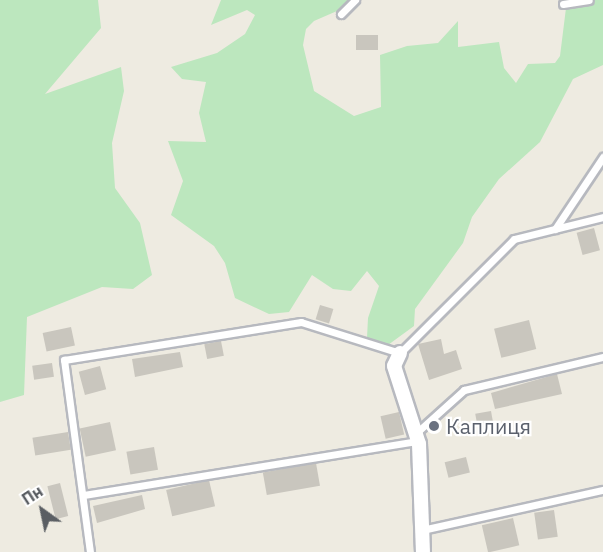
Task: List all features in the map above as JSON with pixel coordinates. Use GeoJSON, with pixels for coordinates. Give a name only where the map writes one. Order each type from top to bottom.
{"type":"FeatureCollection","features":[{"type":"Feature","properties":{"kind":"street"},"geometry":{"type":"LineString","coordinates":[[400,353],[394,366],[416,437],[423,552]]}},
{"type":"Feature","properties":{"kind":"lane"},"geometry":{"type":"LineString","coordinates":[[341,14],[355,0]]}},
{"type":"Feature","properties":{"kind":"lane"},"geometry":{"type":"LineString","coordinates":[[563,4],[589,0]]}},
{"type":"Feature","properties":{"kind":"lane"},"geometry":{"type":"LineString","coordinates":[[555,229],[603,157]]}},
{"type":"Feature","properties":{"kind":"lane"},"geometry":{"type":"LineString","coordinates":[[90,552],[64,360],[300,322],[400,353],[503,247],[514,239],[603,217]]}},
{"type":"Feature","properties":{"kind":"lane"},"geometry":{"type":"LineString","coordinates":[[84,495],[416,437],[464,390],[603,357]]}},
{"type":"Feature","properties":{"kind":"lane"},"geometry":{"type":"LineString","coordinates":[[422,530],[603,490]]}},
{"type":"Feature","properties":{"kind":"green space"},"geometry":{"type":"Polygon","coordinates":[[[0,0],[98,0],[101,28],[45,94],[121,67],[124,91],[112,143],[115,188],[140,223],[152,275],[133,289],[102,287],[27,317],[24,395],[0,402],[0,0]]]}},
{"type":"Feature","properties":{"kind":"green space"},"geometry":{"type":"Polygon","coordinates":[[[221,0],[348,0],[337,11],[314,21],[306,29],[303,45],[314,91],[354,116],[381,107],[380,55],[407,46],[438,43],[458,21],[458,47],[499,42],[504,68],[516,83],[528,64],[555,63],[560,56],[567,0],[603,0],[603,65],[573,79],[540,142],[499,179],[472,217],[463,243],[415,309],[414,326],[388,345],[367,338],[368,318],[379,286],[367,271],[351,291],[333,289],[312,275],[289,312],[269,314],[235,298],[225,263],[214,246],[171,215],[183,181],[168,141],[206,142],[199,113],[206,82],[182,79],[171,67],[217,53],[245,34],[255,15],[247,10],[211,25],[221,0]]]}},
{"type":"Feature","properties":{"kind":"building"},"geometry":{"type":"Polygon","coordinates":[[[356,35],[378,35],[378,50],[356,50],[356,35]]]}},
{"type":"Feature","properties":{"kind":"building"},"geometry":{"type":"Polygon","coordinates":[[[594,228],[600,250],[583,255],[577,233],[594,228]]]}},
{"type":"Feature","properties":{"kind":"building"},"geometry":{"type":"Polygon","coordinates":[[[320,305],[333,309],[329,323],[316,319],[320,305]]]}},
{"type":"Feature","properties":{"kind":"building"},"geometry":{"type":"Polygon","coordinates":[[[529,320],[536,349],[501,358],[494,329],[529,320]]]}},
{"type":"Feature","properties":{"kind":"building"},"geometry":{"type":"Polygon","coordinates":[[[71,327],[75,346],[47,352],[43,333],[71,327]]]}},
{"type":"Feature","properties":{"kind":"building"},"geometry":{"type":"Polygon","coordinates":[[[441,339],[444,354],[456,350],[462,369],[429,380],[418,344],[441,339]]]}},
{"type":"Feature","properties":{"kind":"building"},"geometry":{"type":"Polygon","coordinates":[[[221,341],[224,356],[207,359],[204,344],[221,341]]]}},
{"type":"Feature","properties":{"kind":"building"},"geometry":{"type":"Polygon","coordinates":[[[180,352],[183,367],[135,377],[132,359],[180,352]]]}},
{"type":"Feature","properties":{"kind":"building"},"geometry":{"type":"Polygon","coordinates":[[[52,363],[54,377],[34,380],[32,366],[52,363]]]}},
{"type":"Feature","properties":{"kind":"building"},"geometry":{"type":"Polygon","coordinates":[[[100,366],[106,389],[85,395],[79,372],[100,366]]]}},
{"type":"Feature","properties":{"kind":"building"},"geometry":{"type":"Polygon","coordinates":[[[557,374],[562,394],[495,409],[491,393],[557,374]]]}},
{"type":"Feature","properties":{"kind":"building"},"geometry":{"type":"Polygon","coordinates":[[[491,411],[493,422],[477,425],[475,414],[491,411]]]}},
{"type":"Feature","properties":{"kind":"building"},"geometry":{"type":"Polygon","coordinates":[[[399,412],[404,434],[386,439],[380,416],[399,412]]]}},
{"type":"Feature","properties":{"kind":"building"},"geometry":{"type":"Polygon","coordinates":[[[110,422],[116,450],[86,457],[80,428],[110,422]]]}},
{"type":"Feature","properties":{"kind":"building"},"geometry":{"type":"Polygon","coordinates":[[[68,432],[71,450],[35,455],[32,438],[68,432]]]}},
{"type":"Feature","properties":{"kind":"building"},"geometry":{"type":"Polygon","coordinates":[[[154,447],[158,470],[130,475],[126,452],[154,447]]]}},
{"type":"Feature","properties":{"kind":"building"},"geometry":{"type":"Polygon","coordinates":[[[466,457],[470,473],[449,478],[445,462],[466,457]]]}},
{"type":"Feature","properties":{"kind":"building"},"geometry":{"type":"Polygon","coordinates":[[[316,463],[320,486],[267,495],[263,472],[316,463]]]}},
{"type":"Feature","properties":{"kind":"building"},"geometry":{"type":"Polygon","coordinates":[[[209,480],[215,506],[172,516],[166,490],[209,480]]]}},
{"type":"Feature","properties":{"kind":"building"},"geometry":{"type":"Polygon","coordinates":[[[60,483],[68,516],[56,519],[47,486],[60,483]]]}},
{"type":"Feature","properties":{"kind":"building"},"geometry":{"type":"Polygon","coordinates":[[[142,495],[145,509],[97,523],[93,506],[142,495]]]}},
{"type":"Feature","properties":{"kind":"building"},"geometry":{"type":"Polygon","coordinates":[[[554,510],[558,537],[538,540],[534,513],[554,510]]]}},
{"type":"Feature","properties":{"kind":"building"},"geometry":{"type":"Polygon","coordinates":[[[513,518],[519,545],[488,552],[482,525],[513,518]]]}},
{"type":"Feature","properties":{"kind":"place","name":"Каплиця"},"geometry":{"type":"Point","coordinates":[434,426]}}]}
